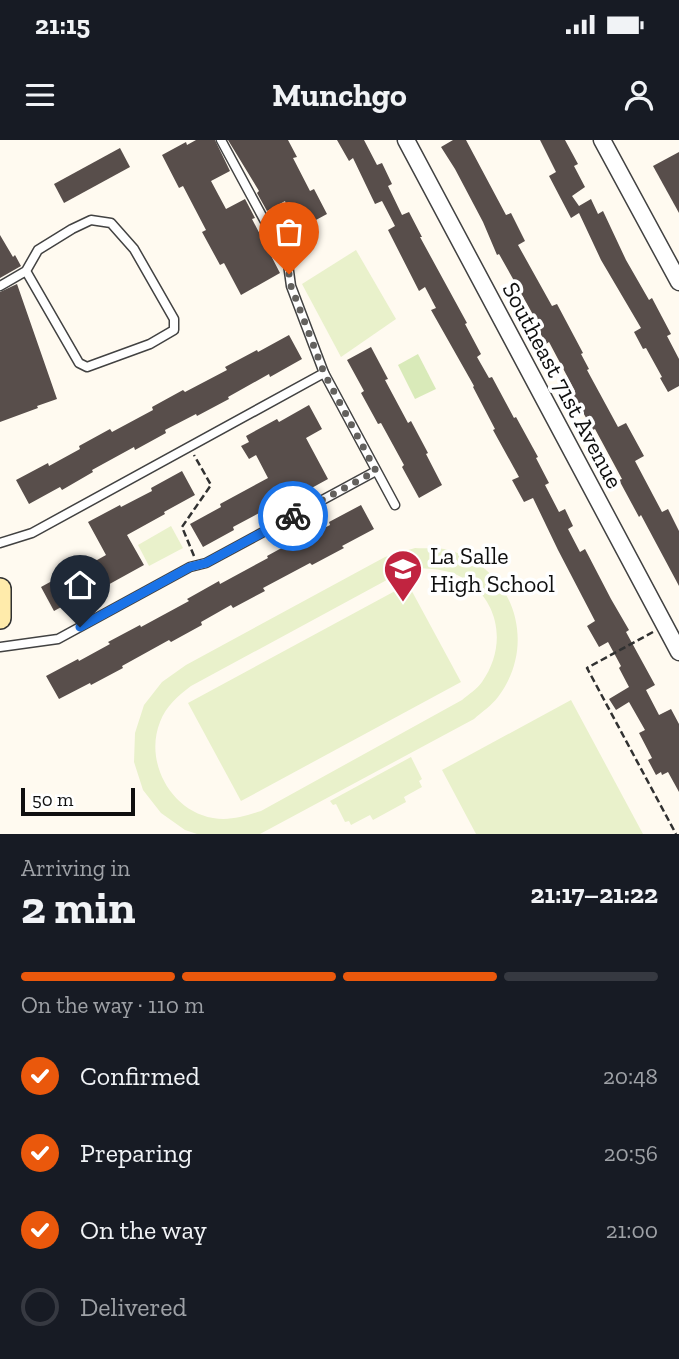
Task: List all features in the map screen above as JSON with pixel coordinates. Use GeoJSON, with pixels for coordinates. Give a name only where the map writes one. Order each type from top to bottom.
{"type":"FeatureCollection","features":[{"type":"Feature","properties":{"kind":"street","name":"Southeast 71st Avenue"},"geometry":{"type":"LineString","coordinates":[[406,140],[672,632],[679,652]]}},
{"type":"Feature","properties":{"kind":"street"},"geometry":{"type":"LineString","coordinates":[[603,140],[679,282]]}},
{"type":"Feature","properties":{"kind":"street"},"geometry":{"type":"LineString","coordinates":[[0,589],[0,618]]}},
{"type":"Feature","properties":{"kind":"lane"},"geometry":{"type":"LineString","coordinates":[[221,140],[288,264],[291,286],[324,373],[395,505]]}},
{"type":"Feature","properties":{"kind":"lane"},"geometry":{"type":"LineString","coordinates":[[0,286],[26,271],[38,250],[72,229],[91,220],[111,223],[134,249],[174,318],[174,330],[150,344],[87,367],[79,363],[26,271]]}},
{"type":"Feature","properties":{"kind":"lane"},"geometry":{"type":"LineString","coordinates":[[0,543],[32,533],[324,373]]}},
{"type":"Feature","properties":{"kind":"lane"},"geometry":{"type":"LineString","coordinates":[[0,647],[58,639],[376,471]]}},
{"type":"Feature","properties":{"kind":"path"},"geometry":{"type":"LineString","coordinates":[[189,446],[211,485],[182,527],[197,565]]}},
{"type":"Feature","properties":{"kind":"path"},"geometry":{"type":"LineString","coordinates":[[672,632],[587,668],[676,834]]}},
{"type":"Feature","properties":{"kind":"green space"},"geometry":{"type":"Polygon","coordinates":[[[356,250],[396,319],[341,357],[302,284],[356,250]]]}},
{"type":"Feature","properties":{"kind":"green space"},"geometry":{"type":"Polygon","coordinates":[[[418,354],[436,389],[415,399],[398,365],[418,354]]]}},
{"type":"Feature","properties":{"kind":"green space"},"geometry":{"type":"Polygon","coordinates":[[[171,526],[183,548],[149,566],[138,545],[171,526]]]}},
{"type":"Feature","properties":{"kind":"green space"},"geometry":{"type":"Polygon","coordinates":[[[415,548],[448,550],[470,559],[489,573],[503,590],[513,610],[517,654],[510,676],[496,700],[474,719],[260,834],[197,834],[185,830],[161,813],[143,790],[134,762],[135,733],[144,705],[162,682],[186,665],[385,557],[415,548]],[[419,568],[396,575],[191,686],[177,698],[163,716],[156,737],[159,768],[174,795],[198,814],[213,818],[231,818],[261,811],[462,700],[475,689],[490,669],[497,641],[493,614],[487,601],[461,577],[449,572],[419,568]]]}},
{"type":"Feature","properties":{"kind":"green space"},"geometry":{"type":"Polygon","coordinates":[[[408,584],[461,682],[241,801],[188,703],[408,584]]]}},
{"type":"Feature","properties":{"kind":"green space"},"geometry":{"type":"Polygon","coordinates":[[[571,700],[643,834],[476,834],[442,770],[571,700]]]}},
{"type":"Feature","properties":{"kind":"green space"},"geometry":{"type":"Polygon","coordinates":[[[411,757],[422,779],[419,781],[422,787],[404,797],[406,802],[373,820],[370,815],[351,825],[349,821],[345,822],[336,804],[333,805],[330,801],[411,757]]]}},
{"type":"Feature","properties":{"kind":"building"},"geometry":{"type":"Polygon","coordinates":[[[196,140],[215,140],[230,171],[211,181],[226,209],[245,199],[255,218],[252,219],[280,273],[241,295],[224,263],[220,265],[202,232],[206,230],[183,186],[179,188],[162,155],[186,142],[187,145],[196,140]]]}},
{"type":"Feature","properties":{"kind":"building"},"geometry":{"type":"Polygon","coordinates":[[[228,140],[288,140],[297,157],[293,158],[310,191],[314,189],[327,214],[303,227],[289,202],[286,204],[285,201],[267,211],[257,193],[259,191],[228,140]]]}},
{"type":"Feature","properties":{"kind":"building"},"geometry":{"type":"Polygon","coordinates":[[[337,140],[364,140],[377,165],[382,163],[392,184],[388,186],[402,215],[409,212],[467,323],[465,324],[481,354],[477,357],[489,378],[492,377],[538,457],[536,458],[549,483],[545,485],[559,512],[565,509],[573,526],[568,529],[580,552],[585,549],[629,630],[626,632],[655,685],[646,690],[659,715],[671,709],[679,724],[679,792],[668,772],[656,775],[648,760],[652,758],[639,733],[645,730],[629,702],[616,710],[609,699],[629,687],[619,668],[621,666],[608,642],[599,647],[587,626],[595,621],[533,498],[524,502],[512,480],[519,477],[493,430],[495,429],[474,386],[431,310],[436,308],[425,287],[419,291],[388,230],[395,226],[382,201],[375,204],[353,158],[349,161],[337,140]]]}},
{"type":"Feature","properties":{"kind":"building"},"geometry":{"type":"Polygon","coordinates":[[[453,140],[466,140],[506,215],[511,213],[525,241],[518,245],[552,306],[557,304],[583,353],[581,354],[589,369],[587,370],[618,427],[626,423],[644,456],[635,461],[662,512],[668,509],[679,531],[679,586],[641,515],[639,517],[595,429],[593,430],[572,393],[575,391],[549,342],[546,344],[534,321],[536,320],[499,254],[497,255],[483,222],[441,147],[453,140]]]}},
{"type":"Feature","properties":{"kind":"building"},"geometry":{"type":"Polygon","coordinates":[[[540,140],[565,140],[578,164],[574,166],[585,187],[572,196],[579,206],[591,199],[598,214],[603,211],[626,260],[649,300],[652,298],[671,334],[667,336],[679,359],[679,386],[668,392],[646,348],[643,349],[634,332],[641,328],[601,260],[579,213],[571,218],[549,176],[556,172],[540,140]]]}},
{"type":"Feature","properties":{"kind":"building"},"geometry":{"type":"Polygon","coordinates":[[[120,148],[130,167],[64,203],[54,184],[120,148]]]}},
{"type":"Feature","properties":{"kind":"building"},"geometry":{"type":"Polygon","coordinates":[[[679,152],[679,213],[653,166],[679,152]]]}},
{"type":"Feature","properties":{"kind":"building"},"geometry":{"type":"Polygon","coordinates":[[[0,235],[21,266],[0,278],[0,235]]]}},
{"type":"Feature","properties":{"kind":"building"},"geometry":{"type":"Polygon","coordinates":[[[17,284],[57,399],[0,422],[0,292],[17,284]]]}},
{"type":"Feature","properties":{"kind":"building"},"geometry":{"type":"Polygon","coordinates":[[[289,335],[302,359],[270,377],[269,374],[197,416],[196,414],[165,430],[166,433],[92,470],[93,472],[62,490],[60,487],[29,504],[16,480],[48,463],[49,466],[110,429],[112,432],[183,390],[185,392],[227,370],[225,367],[289,335]]]}},
{"type":"Feature","properties":{"kind":"building"},"geometry":{"type":"Polygon","coordinates":[[[371,347],[388,379],[385,380],[408,423],[411,421],[442,485],[419,498],[381,423],[378,424],[361,393],[364,391],[347,360],[371,347]]]}},
{"type":"Feature","properties":{"kind":"building"},"geometry":{"type":"Polygon","coordinates":[[[309,405],[322,429],[306,438],[328,479],[233,527],[234,530],[203,547],[190,524],[268,478],[256,455],[249,459],[241,446],[249,442],[246,436],[309,405]]]}},
{"type":"Feature","properties":{"kind":"building"},"geometry":{"type":"Polygon","coordinates":[[[182,471],[195,495],[127,535],[144,565],[54,611],[41,587],[106,555],[88,522],[152,491],[151,488],[182,471]]]}},
{"type":"Feature","properties":{"kind":"building"},"geometry":{"type":"Polygon","coordinates":[[[361,505],[374,529],[342,546],[344,548],[263,588],[265,591],[233,608],[231,605],[201,622],[202,625],[171,642],[169,640],[122,666],[123,668],[59,699],[46,676],[189,601],[187,599],[219,581],[220,584],[298,539],[299,541],[330,525],[329,522],[361,505]]]}},
{"type":"Feature","properties":{"kind":"way so far"},"geometry":{"type":"LineString","coordinates":[[289,274],[291,286],[324,373],[376,471],[293,516]]}},
{"type":"Feature","properties":{"kind":"place","name":"La Salle High School"},"geometry":{"type":"Point","coordinates":[403,603]}},
{"type":"Feature","properties":{"kind":"route"},"geometry":{"type":"LineString","coordinates":[[80,627],[190,567],[206,563],[293,516]]}}]}
